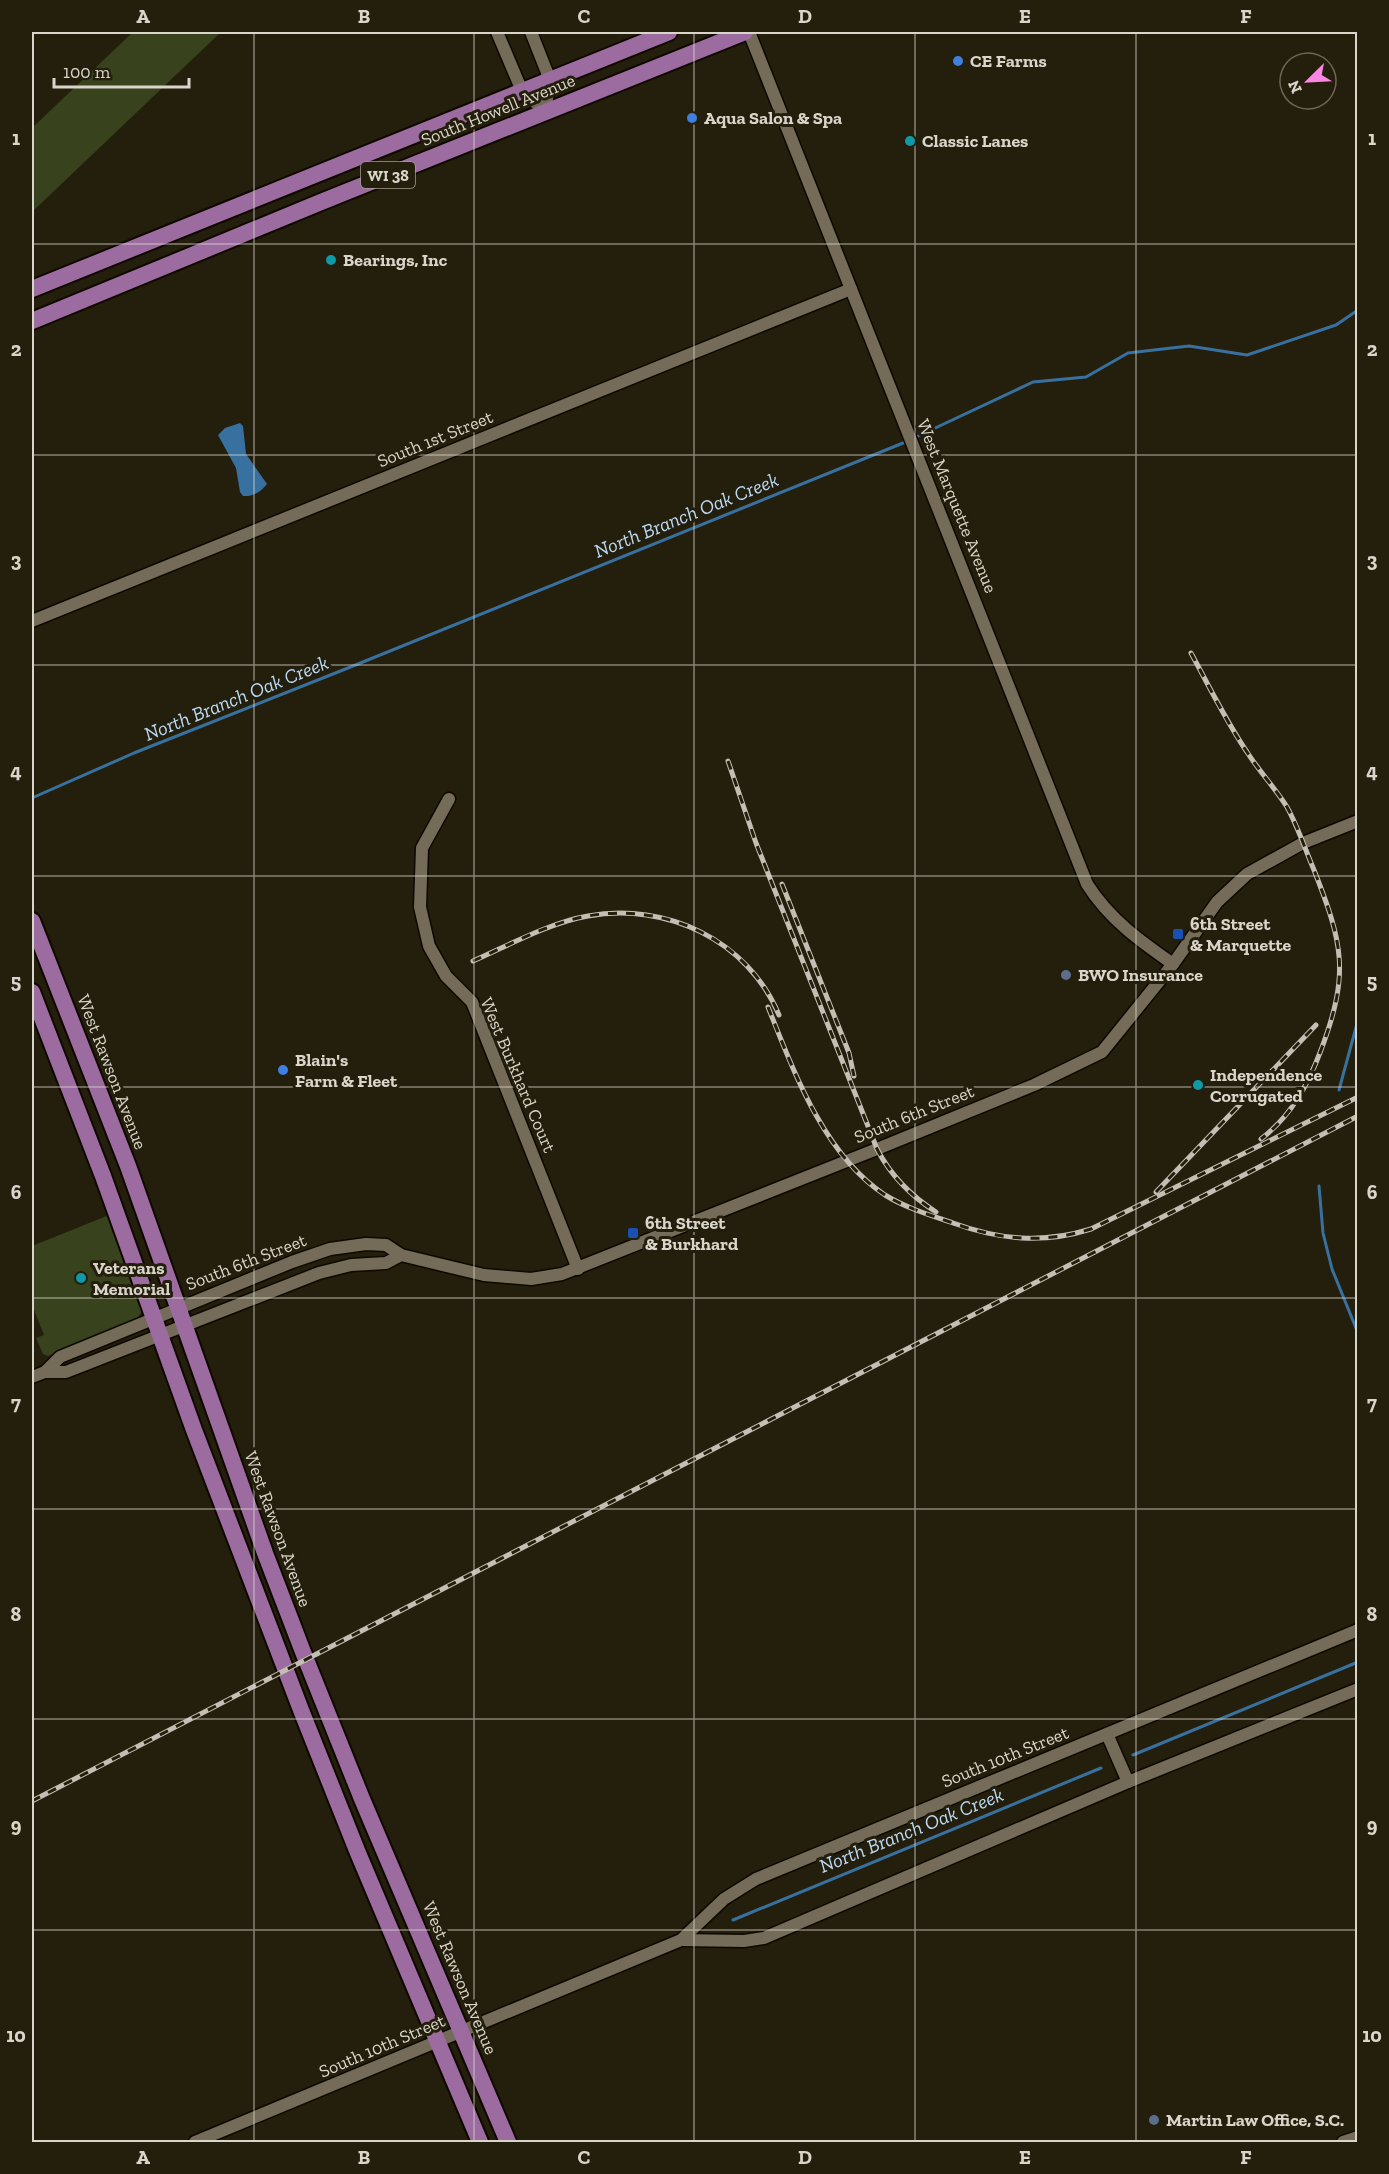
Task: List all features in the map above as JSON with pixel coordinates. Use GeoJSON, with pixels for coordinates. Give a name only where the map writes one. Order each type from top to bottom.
{"type":"FeatureCollection","features":[{"type":"Feature","properties":{"kind":"main road","name":"South Howell Avenue"},"geometry":{"type":"LineString","coordinates":[[38,286],[669,32]]}},
{"type":"Feature","properties":{"kind":"main road","name":"South Howell Avenue"},"geometry":{"type":"LineString","coordinates":[[32,321],[545,111],[747,32]]}},
{"type":"Feature","properties":{"kind":"main road"},"geometry":{"type":"LineString","coordinates":[[310,177],[321,202]]}},
{"type":"Feature","properties":{"kind":"main road"},"geometry":{"type":"LineString","coordinates":[[38,286],[56,310]]}},
{"type":"Feature","properties":{"kind":"main road","name":"West Rawson Avenue"},"geometry":{"type":"LineString","coordinates":[[32,921],[38,955],[124,1156],[265,1553],[303,1652],[362,1799],[508,2142]]}},
{"type":"Feature","properties":{"kind":"main road"},"geometry":{"type":"LineString","coordinates":[[32,992],[104,1176],[214,1485],[309,1732],[480,2142]]}},
{"type":"Feature","properties":{"kind":"street"},"geometry":{"type":"LineString","coordinates":[[497,32],[522,91],[545,111]]}},
{"type":"Feature","properties":{"kind":"street"},"geometry":{"type":"LineString","coordinates":[[531,32],[550,80],[545,111]]}},
{"type":"Feature","properties":{"kind":"street","name":"West Marquette Avenue"},"geometry":{"type":"LineString","coordinates":[[747,32],[1087,884],[1121,926],[1173,964]]}},
{"type":"Feature","properties":{"kind":"street","name":"South 1st Street"},"geometry":{"type":"LineString","coordinates":[[32,621],[851,289]]}},
{"type":"Feature","properties":{"kind":"street","name":"West Burkhard Court"},"geometry":{"type":"LineString","coordinates":[[449,799],[422,848],[420,907],[429,946],[446,976],[472,1002],[578,1269]]}},
{"type":"Feature","properties":{"kind":"street","name":"South 6th Street"},"geometry":{"type":"LineString","coordinates":[[45,1372],[60,1357],[292,1262],[330,1249],[366,1244],[386,1245],[401,1256],[431,1261],[484,1275],[514,1279],[546,1277],[578,1269],[942,1123],[1102,1052],[1173,964],[1217,902],[1247,874],[1303,843],[1358,821]]}},
{"type":"Feature","properties":{"kind":"street","name":"South 6th Street"},"geometry":{"type":"LineString","coordinates":[[32,1377],[45,1372],[66,1372],[319,1273],[351,1265],[386,1263],[401,1256]]}},
{"type":"Feature","properties":{"kind":"street","name":"South 10th Street"},"geometry":{"type":"LineString","coordinates":[[195,2142],[681,1940],[724,1899],[756,1879],[1358,1630]]}},
{"type":"Feature","properties":{"kind":"street","name":"South 10th Street"},"geometry":{"type":"LineString","coordinates":[[681,1940],[744,1941],[764,1938],[1128,1782],[1358,1689]]}},
{"type":"Feature","properties":{"kind":"street"},"geometry":{"type":"LineString","coordinates":[[1107,1734],[1128,1782]]}},
{"type":"Feature","properties":{"kind":"street"},"geometry":{"type":"LineString","coordinates":[[1343,2142],[1358,2137]]}},
{"type":"Feature","properties":{"kind":"green space"},"geometry":{"type":"Polygon","coordinates":[[[133,32],[221,32],[32,212],[32,128],[133,32]]]}},
{"type":"Feature","properties":{"kind":"green space"},"geometry":{"type":"Polygon","coordinates":[[[109,1215],[142,1311],[137,1319],[48,1356],[43,1354],[36,1338],[44,1335],[32,1305],[32,1246],[109,1215]]]}},
{"type":"Feature","properties":{"kind":"water"},"geometry":{"type":"Polygon","coordinates":[[[240,423],[243,426],[246,454],[267,484],[250,496],[243,496],[240,492],[236,468],[218,435],[225,428],[240,423]]]}},
{"type":"Feature","properties":{"kind":"waterway","name":"North Branch Oak Creek"},"geometry":{"type":"LineString","coordinates":[[914,438],[1033,382],[1086,377],[1128,353],[1189,346],[1247,355],[1336,325],[1358,310]]}},
{"type":"Feature","properties":{"kind":"waterway","name":"North Branch Oak Creek"},"geometry":{"type":"LineString","coordinates":[[32,798],[134,753],[908,441]]}},
{"type":"Feature","properties":{"kind":"waterway","name":"North Branch Oak Creek"},"geometry":{"type":"LineString","coordinates":[[1339,1090],[1358,1020]]}},
{"type":"Feature","properties":{"kind":"waterway","name":"North Branch Oak Creek"},"geometry":{"type":"LineString","coordinates":[[1319,1186],[1323,1233],[1332,1269],[1358,1333]]}},
{"type":"Feature","properties":{"kind":"waterway","name":"North Branch Oak Creek"},"geometry":{"type":"LineString","coordinates":[[1133,1755],[1358,1662]]}},
{"type":"Feature","properties":{"kind":"waterway","name":"North Branch Oak Creek"},"geometry":{"type":"LineString","coordinates":[[733,1920],[1101,1768]]}},
{"type":"Feature","properties":{"kind":"railway"},"geometry":{"type":"LineString","coordinates":[[1191,653],[1239,740],[1287,807],[1324,896],[1337,939],[1339,979],[1336,1000],[1321,1050],[1290,1110],[1261,1139]]}},
{"type":"Feature","properties":{"kind":"railway"},"geometry":{"type":"LineString","coordinates":[[728,761],[756,843],[877,1149],[902,1185],[936,1212]]}},
{"type":"Feature","properties":{"kind":"railway"},"geometry":{"type":"LineString","coordinates":[[782,884],[849,1053],[854,1076]]}},
{"type":"Feature","properties":{"kind":"railway"},"geometry":{"type":"LineString","coordinates":[[473,961],[529,935],[574,919],[617,913],[646,915],[675,921],[701,932],[726,947],[747,966],[765,989],[779,1015]]}},
{"type":"Feature","properties":{"kind":"railway"},"geometry":{"type":"LineString","coordinates":[[768,1007],[800,1085],[813,1110],[845,1158],[864,1178],[893,1200],[927,1214],[970,1229],[1005,1236],[1056,1237],[1091,1229],[1358,1097]]}},
{"type":"Feature","properties":{"kind":"railway"},"geometry":{"type":"LineString","coordinates":[[1156,1192],[1316,1025]]}},
{"type":"Feature","properties":{"kind":"railway"},"geometry":{"type":"LineString","coordinates":[[32,1801],[1358,1116]]}},
{"type":"Feature","properties":{"kind":"place","name":"CE Farms"},"geometry":{"type":"Point","coordinates":[958,61]}},
{"type":"Feature","properties":{"kind":"place","name":"Aqua Salon & Spa"},"geometry":{"type":"Point","coordinates":[692,118]}},
{"type":"Feature","properties":{"kind":"place","name":"Classic Lanes"},"geometry":{"type":"Point","coordinates":[910,141]}},
{"type":"Feature","properties":{"kind":"place","name":"Bearings, Inc"},"geometry":{"type":"Point","coordinates":[331,260]}},
{"type":"Feature","properties":{"kind":"place","name":"6th Street & Marquette"},"geometry":{"type":"Point","coordinates":[1178,934]}},
{"type":"Feature","properties":{"kind":"place","name":"BWO Insurance"},"geometry":{"type":"Point","coordinates":[1066,975]}},
{"type":"Feature","properties":{"kind":"place","name":"Blain's Farm & Fleet"},"geometry":{"type":"Point","coordinates":[283,1070]}},
{"type":"Feature","properties":{"kind":"place","name":"Independence Corrugated"},"geometry":{"type":"Point","coordinates":[1198,1085]}},
{"type":"Feature","properties":{"kind":"place","name":"6th Street & Burkhard"},"geometry":{"type":"Point","coordinates":[633,1233]}},
{"type":"Feature","properties":{"kind":"place","name":"Veterans Memorial"},"geometry":{"type":"Point","coordinates":[81,1278]}},
{"type":"Feature","properties":{"kind":"place","name":"Martin Law Office, S.C."},"geometry":{"type":"Point","coordinates":[1154,2120]}}]}
